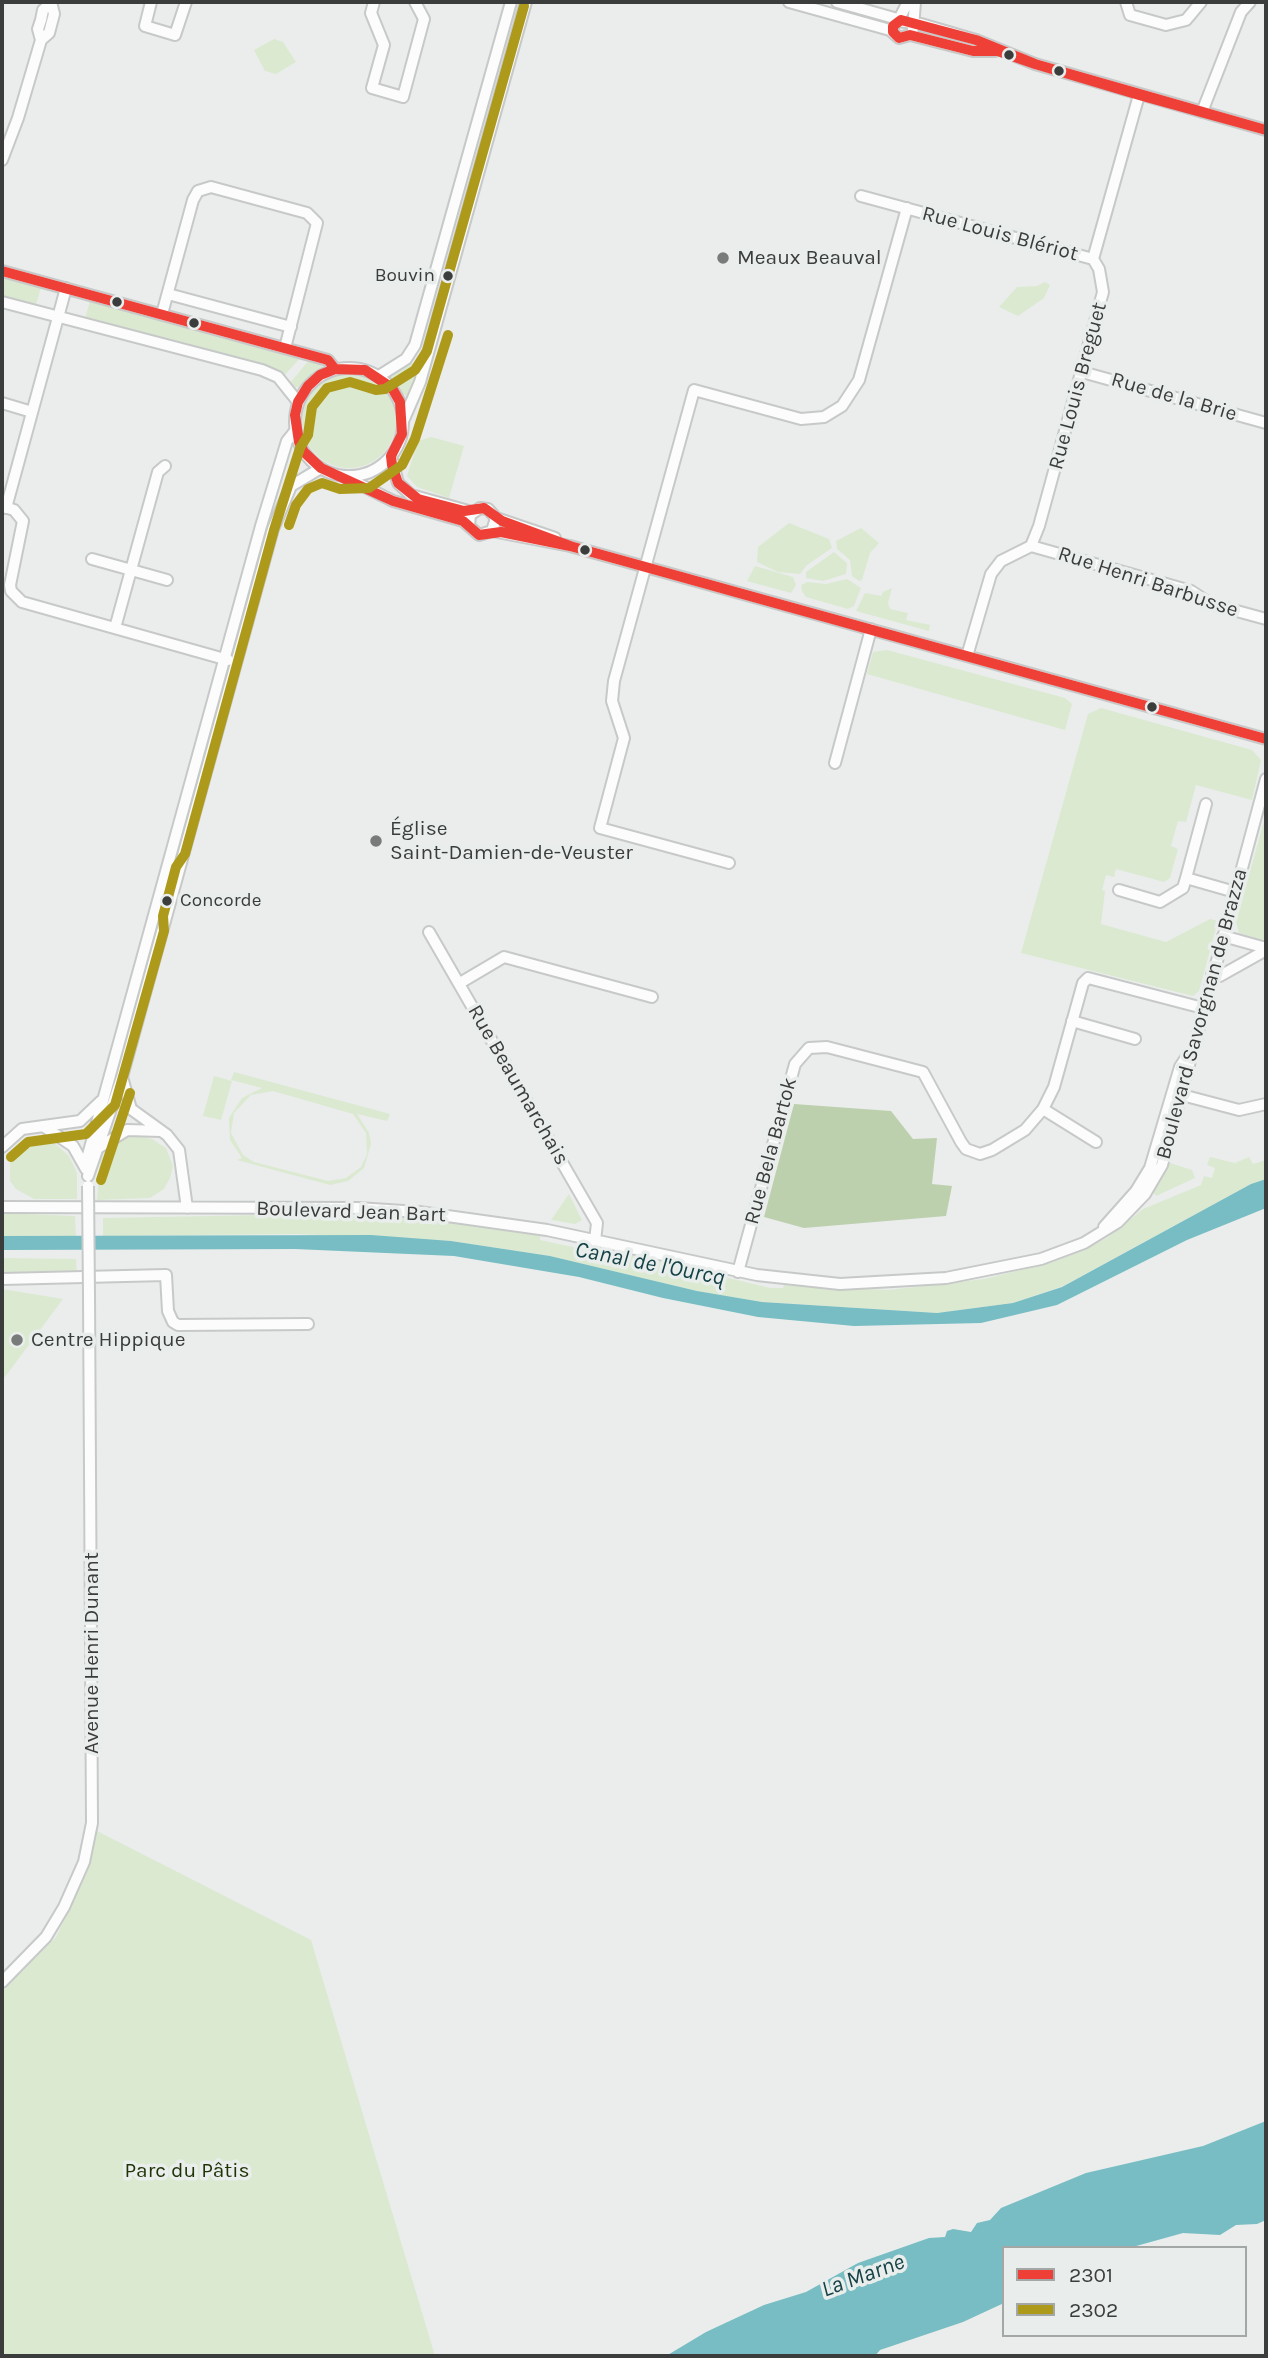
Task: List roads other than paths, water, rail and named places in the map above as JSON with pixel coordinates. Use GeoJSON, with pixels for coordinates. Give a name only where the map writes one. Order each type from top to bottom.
{"type":"FeatureCollection","features":[{"type":"Feature","properties":{"kind":"street"},"geometry":{"type":"LineString","coordinates":[[2,160],[18,118],[41,40],[48,33],[54,13],[51,2]]}},
{"type":"Feature","properties":{"kind":"street"},"geometry":{"type":"LineString","coordinates":[[151,2],[145,26],[175,35],[186,2]]}},
{"type":"Feature","properties":{"kind":"street"},"geometry":{"type":"LineString","coordinates":[[374,2],[371,13],[384,45],[372,88],[403,97],[424,19],[415,2]]}},
{"type":"Feature","properties":{"kind":"street"},"geometry":{"type":"LineString","coordinates":[[379,376],[406,359],[415,345],[511,2]]}},
{"type":"Feature","properties":{"kind":"street"},"geometry":{"type":"LineString","coordinates":[[341,475],[366,474],[391,456],[402,434],[404,419],[420,382],[526,2]]}},
{"type":"Feature","properties":{"kind":"street"},"geometry":{"type":"LineString","coordinates":[[789,2],[896,25],[912,23],[976,40],[998,51],[1139,95],[1266,130]]}},
{"type":"Feature","properties":{"kind":"street"},"geometry":{"type":"LineString","coordinates":[[836,2],[894,18],[899,38],[910,35],[973,51],[998,51]]}},
{"type":"Feature","properties":{"kind":"street"},"geometry":{"type":"LineString","coordinates":[[896,25],[908,2]]}},
{"type":"Feature","properties":{"kind":"street"},"geometry":{"type":"LineString","coordinates":[[910,35],[915,2]]}},
{"type":"Feature","properties":{"kind":"street"},"geometry":{"type":"LineString","coordinates":[[1126,2],[1130,15],[1166,25],[1186,20],[1201,2]]}},
{"type":"Feature","properties":{"kind":"street"},"geometry":{"type":"LineString","coordinates":[[1202,112],[1241,12],[1250,2]]}},
{"type":"Feature","properties":{"kind":"street"},"geometry":{"type":"LineString","coordinates":[[1093,259],[1139,95]]}},
{"type":"Feature","properties":{"kind":"street"},"geometry":{"type":"LineString","coordinates":[[162,314],[193,200],[198,191],[211,187],[307,213],[315,219],[318,229],[285,348]]}},
{"type":"Feature","properties":{"kind":"street","name":"Rue Louis Blériot"},"geometry":{"type":"LineString","coordinates":[[861,196],[1093,259]]}},
{"type":"Feature","properties":{"kind":"street","name":"Rue Louis Blériot"},"geometry":{"type":"LineString","coordinates":[[645,566],[695,390],[809,419],[830,414],[852,394],[859,380],[907,208]]}},
{"type":"Feature","properties":{"kind":"street","name":"Rue Louis Breguet"},"geometry":{"type":"LineString","coordinates":[[1031,545],[1039,526],[1103,292],[1099,269],[1093,259]]}},
{"type":"Feature","properties":{"kind":"street"},"geometry":{"type":"LineString","coordinates":[[2,271],[328,360],[335,369]]}},
{"type":"Feature","properties":{"kind":"street"},"geometry":{"type":"LineString","coordinates":[[66,288],[4,507],[14,510],[23,521],[10,576],[11,592],[22,602],[236,662]]}},
{"type":"Feature","properties":{"kind":"street"},"geometry":{"type":"LineString","coordinates":[[168,294],[291,327]]}},
{"type":"Feature","properties":{"kind":"street"},"geometry":{"type":"LineString","coordinates":[[2,302],[272,374],[283,382],[298,402]]}},
{"type":"Feature","properties":{"kind":"street"},"geometry":{"type":"LineString","coordinates":[[404,419],[396,395],[379,376],[365,370],[335,369],[308,386],[298,402],[295,431],[304,452],[321,468],[393,501],[463,521],[479,535],[492,531],[570,546],[1266,738]]}},
{"type":"Feature","properties":{"kind":"street","name":"Rue de la Brie"},"geometry":{"type":"LineString","coordinates":[[1082,372],[1266,423]]}},
{"type":"Feature","properties":{"kind":"street"},"geometry":{"type":"LineString","coordinates":[[2,403],[32,412]]}},
{"type":"Feature","properties":{"kind":"street"},"geometry":{"type":"LineString","coordinates":[[87,1176],[103,1100],[224,659],[287,441],[295,431]]}},
{"type":"Feature","properties":{"kind":"street"},"geometry":{"type":"LineString","coordinates":[[391,456],[398,483],[411,495],[472,512],[484,508],[496,518],[570,546]]}},
{"type":"Feature","properties":{"kind":"street"},"geometry":{"type":"LineString","coordinates":[[115,628],[158,472],[165,466]]}},
{"type":"Feature","properties":{"kind":"street"},"geometry":{"type":"LineString","coordinates":[[87,1176],[122,1077],[284,498],[299,478],[321,468]]}},
{"type":"Feature","properties":{"kind":"street"},"geometry":{"type":"LineString","coordinates":[[469,526],[472,512]]}},
{"type":"Feature","properties":{"kind":"street"},"geometry":{"type":"LineString","coordinates":[[492,531],[496,518]]}},
{"type":"Feature","properties":{"kind":"street"},"geometry":{"type":"LineString","coordinates":[[967,656],[991,574],[1001,561],[1031,545]]}},
{"type":"Feature","properties":{"kind":"street","name":"Rue Henri Barbusse"},"geometry":{"type":"LineString","coordinates":[[1031,545],[1191,591],[1211,604],[1266,619]]}},
{"type":"Feature","properties":{"kind":"street"},"geometry":{"type":"LineString","coordinates":[[92,559],[167,580]]}},
{"type":"Feature","properties":{"kind":"street"},"geometry":{"type":"LineString","coordinates":[[645,566],[614,681],[612,701],[624,738],[600,828],[729,863]]}},
{"type":"Feature","properties":{"kind":"street"},"geometry":{"type":"LineString","coordinates":[[835,763],[871,629]]}},
{"type":"Feature","properties":{"kind":"street","name":"Boulevard Savorgnan de Brazza"},"geometry":{"type":"LineString","coordinates":[[737,1272],[840,1284],[946,1278],[1041,1259],[1101,1234],[1130,1210],[1156,1176],[1165,1156],[1266,779]]}},
{"type":"Feature","properties":{"kind":"street"},"geometry":{"type":"LineString","coordinates":[[1119,890],[1160,902],[1183,888],[1206,804]]}},
{"type":"Feature","properties":{"kind":"street"},"geometry":{"type":"LineString","coordinates":[[1186,878],[1235,892]]}},
{"type":"Feature","properties":{"kind":"street","name":"Rue Beaumarchais"},"geometry":{"type":"LineString","coordinates":[[429,932],[597,1223],[595,1241]]}},
{"type":"Feature","properties":{"kind":"street"},"geometry":{"type":"LineString","coordinates":[[1212,974],[1220,976],[1261,953],[1265,948],[1223,936]]}},
{"type":"Feature","properties":{"kind":"street"},"geometry":{"type":"LineString","coordinates":[[460,983],[504,957],[652,997]]}},
{"type":"Feature","properties":{"kind":"street","name":"Rue Bela Bartok"},"geometry":{"type":"LineString","coordinates":[[737,1272],[795,1064],[804,1051],[827,1047],[923,1072],[961,1142],[974,1153],[992,1150],[1025,1130],[1043,1109],[1054,1087],[1083,983],[1092,976],[1203,1008]]}},
{"type":"Feature","properties":{"kind":"street"},"geometry":{"type":"LineString","coordinates":[[1072,1021],[1135,1039]]}},
{"type":"Feature","properties":{"kind":"street"},"geometry":{"type":"LineString","coordinates":[[1101,1234],[1150,1168],[1180,1067],[1194,1045]]}},
{"type":"Feature","properties":{"kind":"street"},"geometry":{"type":"LineString","coordinates":[[122,1077],[131,1109],[161,1131],[180,1150],[187,1208]]}},
{"type":"Feature","properties":{"kind":"street"},"geometry":{"type":"LineString","coordinates":[[1182,1095],[1239,1110],[1266,1104]]}},
{"type":"Feature","properties":{"kind":"street"},"geometry":{"type":"LineString","coordinates":[[2,1147],[22,1129],[80,1121],[103,1100]]}},
{"type":"Feature","properties":{"kind":"street"},"geometry":{"type":"LineString","coordinates":[[1043,1109],[1096,1142]]}},
{"type":"Feature","properties":{"kind":"street"},"geometry":{"type":"LineString","coordinates":[[43,1126],[73,1146],[87,1176]]}},
{"type":"Feature","properties":{"kind":"street"},"geometry":{"type":"LineString","coordinates":[[97,1148],[127,1130],[161,1131]]}},
{"type":"Feature","properties":{"kind":"street","name":"Avenue Henri Dunant"},"geometry":{"type":"LineString","coordinates":[[2,1982],[46,1937],[64,1907],[84,1862],[92,1823],[87,1176]]}},
{"type":"Feature","properties":{"kind":"street","name":"Boulevard Jean Bart"},"geometry":{"type":"LineString","coordinates":[[2,1207],[388,1209],[505,1223],[737,1272]]}},
{"type":"Feature","properties":{"kind":"street"},"geometry":{"type":"LineString","coordinates":[[2,1279],[166,1275],[169,1311],[173,1322],[178,1325],[308,1324]]}},
{"type":"Feature","properties":{"kind":"water"},"geometry":{"type":"Polygon","coordinates":[[[1266,1179],[1266,1208],[1187,1240],[1057,1305],[981,1323],[854,1326],[758,1317],[663,1298],[579,1277],[454,1256],[295,1249],[2,1250],[2,1236],[371,1235],[451,1241],[550,1256],[697,1291],[762,1302],[937,1313],[1013,1303],[1062,1287],[1251,1184],[1266,1179]]]}},
{"type":"Feature","properties":{"kind":"water","name":"La Marne"},"geometry":{"type":"Polygon","coordinates":[[[1266,2121],[1266,2220],[1257,2224],[1236,2225],[1220,2235],[1183,2233],[1136,2246],[1002,2246],[1002,2304],[963,2322],[880,2350],[875,2356],[666,2356],[706,2332],[764,2305],[806,2292],[858,2263],[929,2238],[945,2237],[947,2231],[953,2229],[971,2232],[977,2223],[990,2220],[1001,2208],[1086,2173],[1203,2146],[1266,2121]]]}},
{"type":"Feature","properties":{"kind":"place","name":"Meaux Beauval"},"geometry":{"type":"Point","coordinates":[723,258]}},
{"type":"Feature","properties":{"kind":"place","name":"Bouvin"},"geometry":{"type":"Point","coordinates":[448,276]}},
{"type":"Feature","properties":{"kind":"place","name":"Église Saint-Damien-de-Veuster"},"geometry":{"type":"Point","coordinates":[376,841]}},
{"type":"Feature","properties":{"kind":"place","name":"Concorde"},"geometry":{"type":"Point","coordinates":[167,901]}},
{"type":"Feature","properties":{"kind":"place","name":"Centre Hippique"},"geometry":{"type":"Point","coordinates":[17,1340]}},
{"type":"Feature","properties":{"kind":"water label","name":"Canal de l'Ourcq"},"geometry":{"type":"Point","coordinates":[650,1264]}},
{"type":"Feature","properties":{"kind":"park label","name":"Parc du Pâtis"},"geometry":{"type":"Point","coordinates":[187,2171]}}]}
